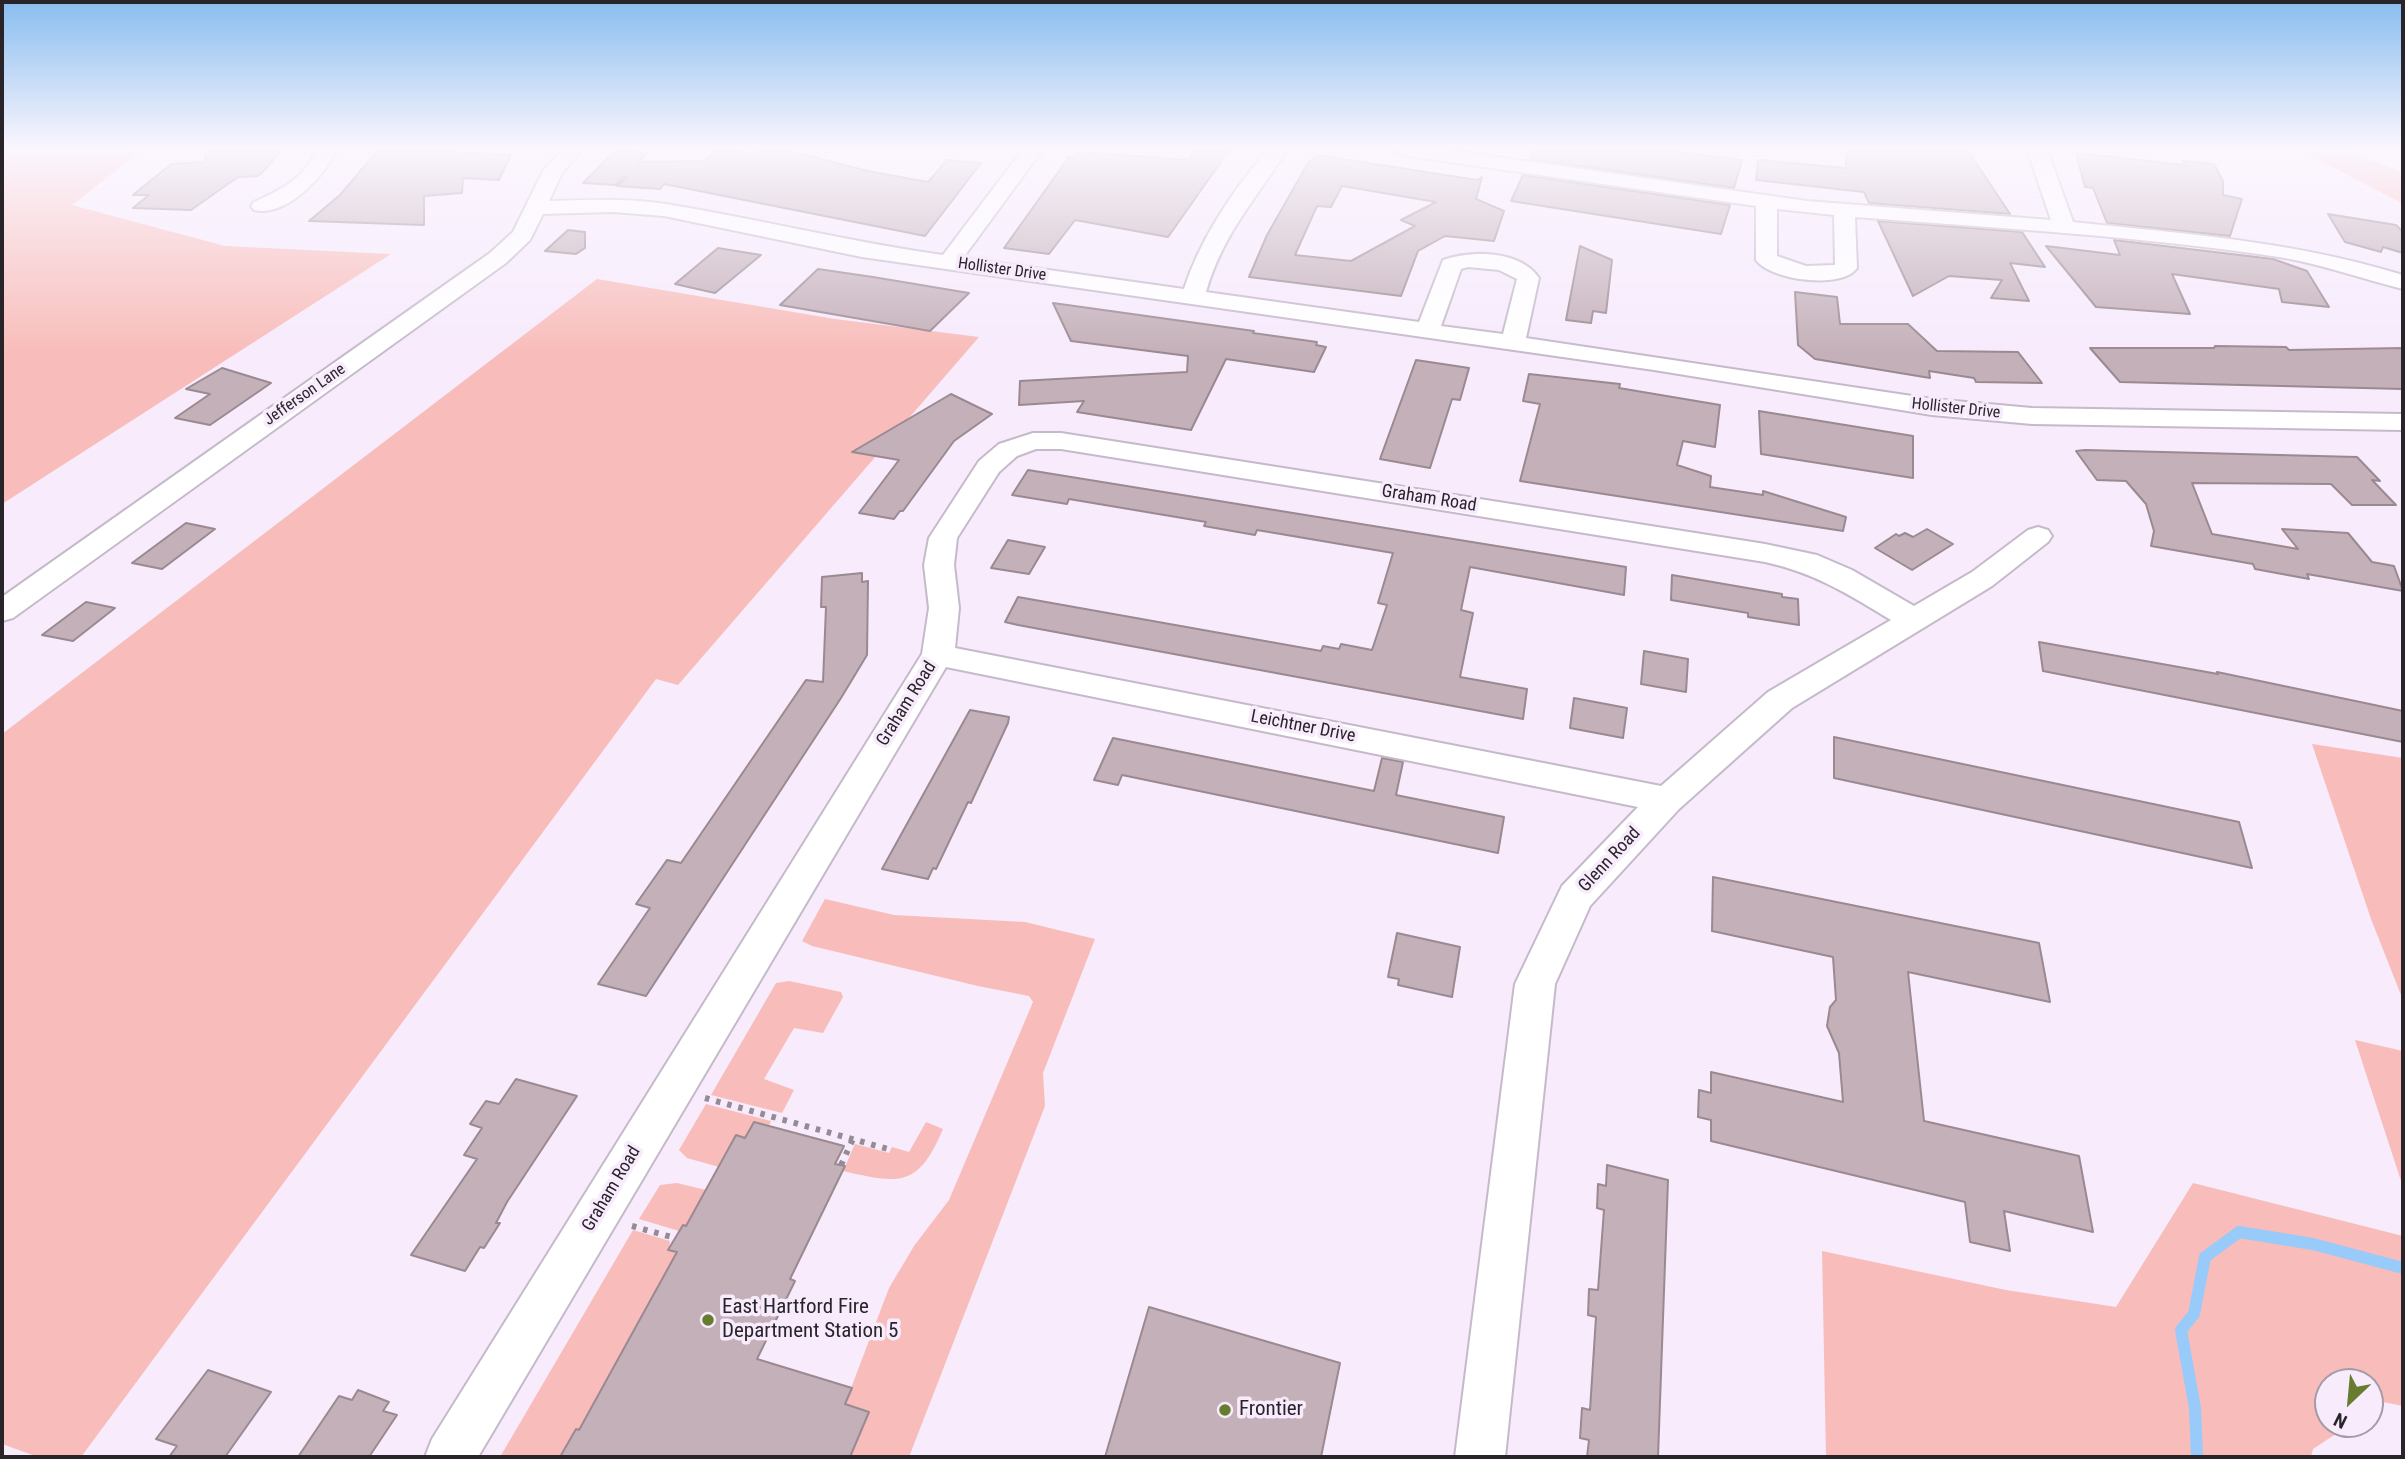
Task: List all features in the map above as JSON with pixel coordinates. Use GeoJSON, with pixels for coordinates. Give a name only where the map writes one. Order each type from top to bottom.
{"type":"FeatureCollection","features":[{"type":"Feature","properties":{"kind":"street","name":"Jefferson Lane"},"geometry":{"type":"LineString","coordinates":[[2,611],[498,258],[522,235],[531,217]]}},
{"type":"Feature","properties":{"kind":"street","name":"Hollister Drive"},"geometry":{"type":"LineString","coordinates":[[704,217],[855,248],[1428,330],[1904,404],[1991,413],[2403,422]]}},
{"type":"Feature","properties":{"kind":"street"},"geometry":{"type":"LineString","coordinates":[[949,262],[982,217]]}},
{"type":"Feature","properties":{"kind":"street"},"geometry":{"type":"LineString","coordinates":[[1193,297],[1204,265],[1233,217]]}},
{"type":"Feature","properties":{"kind":"street"},"geometry":{"type":"LineString","coordinates":[[1766,217],[1767,260],[1786,269],[1836,274],[1846,268],[1844,217]]}},
{"type":"Feature","properties":{"kind":"street"},"geometry":{"type":"LineString","coordinates":[[1928,217],[2064,227],[2295,253],[2403,282]]}},
{"type":"Feature","properties":{"kind":"street"},"geometry":{"type":"LineString","coordinates":[[2061,217],[2064,227]]}},
{"type":"Feature","properties":{"kind":"street"},"geometry":{"type":"LineString","coordinates":[[1428,330],[1451,265],[1470,260],[1506,265],[1523,271],[1528,278],[1513,343]]}},
{"type":"Feature","properties":{"kind":"street","name":"Graham Road"},"geometry":{"type":"LineString","coordinates":[[450,1457],[938,655],[944,608],[939,565],[943,538],[989,467],[1008,450],[1033,441],[1061,441],[1766,553],[1807,562],[1842,577],[1912,619]]}},
{"type":"Feature","properties":{"kind":"street","name":"Glenn Road"},"geometry":{"type":"LineString","coordinates":[[1480,1457],[1535,984],[1575,897],[1667,800],[1780,700],[1982,579],[2038,536]]}},
{"type":"Feature","properties":{"kind":"street","name":"Leichtner Drive"},"geometry":{"type":"LineString","coordinates":[[938,655],[1667,800]]}},
{"type":"Feature","properties":{"kind":"path"},"geometry":{"type":"LineString","coordinates":[[705,1098],[888,1149]]}},
{"type":"Feature","properties":{"kind":"path"},"geometry":{"type":"LineString","coordinates":[[841,1165],[853,1139]]}},
{"type":"Feature","properties":{"kind":"path"},"geometry":{"type":"LineString","coordinates":[[630,1226],[675,1238]]}},
{"type":"Feature","properties":{"kind":"shaded area"},"geometry":{"type":"Polygon","coordinates":[[[2,217],[117,217],[225,246],[391,254],[2,504],[2,217]]]}},
{"type":"Feature","properties":{"kind":"shaded area"},"geometry":{"type":"Polygon","coordinates":[[[597,279],[835,319],[979,337],[678,685],[656,679],[81,1457],[38,1457],[2,1444],[2,734],[597,279]]]}},
{"type":"Feature","properties":{"kind":"shaded area"},"geometry":{"type":"Polygon","coordinates":[[[2312,744],[2403,758],[2403,1000],[2371,919],[2312,744]]]}},
{"type":"Feature","properties":{"kind":"shaded area"},"geometry":{"type":"Polygon","coordinates":[[[825,899],[894,915],[1025,922],[1095,939],[1043,1073],[1045,1106],[909,1457],[850,1457],[869,1412],[845,1404],[889,1288],[914,1246],[949,1200],[1033,1002],[1029,996],[812,946],[802,941],[825,899]]]}},
{"type":"Feature","properties":{"kind":"shaded area"},"geometry":{"type":"Polygon","coordinates":[[[789,981],[841,992],[843,997],[823,1033],[794,1028],[764,1079],[794,1090],[782,1113],[711,1095],[776,983],[789,981]]]}},
{"type":"Feature","properties":{"kind":"shaded area"},"geometry":{"type":"Polygon","coordinates":[[[2355,1040],[2403,1051],[2403,1187],[2355,1040]]]}},
{"type":"Feature","properties":{"kind":"shaded area"},"geometry":{"type":"Polygon","coordinates":[[[706,1104],[771,1121],[769,1126],[745,1138],[736,1136],[719,1167],[687,1158],[679,1150],[706,1104]]]}},
{"type":"Feature","properties":{"kind":"shaded area"},"geometry":{"type":"Polygon","coordinates":[[[926,1122],[943,1129],[925,1162],[915,1172],[893,1179],[843,1171],[855,1144],[889,1153],[892,1147],[909,1152],[926,1122]]]}},
{"type":"Feature","properties":{"kind":"shaded area"},"geometry":{"type":"Polygon","coordinates":[[[677,1183],[706,1190],[686,1226],[682,1226],[679,1231],[639,1219],[660,1185],[677,1183]]]}},
{"type":"Feature","properties":{"kind":"shaded area"},"geometry":{"type":"Polygon","coordinates":[[[2193,1183],[2403,1236],[2403,1406],[2384,1402],[2384,1368],[2314,1368],[2314,1438],[2330,1438],[2313,1449],[2311,1457],[1826,1457],[1822,1251],[2006,1290],[2116,1307],[2193,1183]]]}},
{"type":"Feature","properties":{"kind":"shaded area"},"geometry":{"type":"Polygon","coordinates":[[[633,1230],[670,1241],[669,1250],[677,1252],[579,1430],[576,1430],[560,1457],[500,1457],[633,1230]]]}},
{"type":"Feature","properties":{"kind":"building"},"geometry":{"type":"Polygon","coordinates":[[[314,217],[424,217],[424,225],[309,221],[314,217]]]}},
{"type":"Feature","properties":{"kind":"building"},"geometry":{"type":"Polygon","coordinates":[[[830,217],[940,217],[925,236],[830,217]]]}},
{"type":"Feature","properties":{"kind":"building"},"geometry":{"type":"Polygon","coordinates":[[[1026,217],[1182,217],[1168,237],[1075,220],[1049,254],[1004,248],[1026,217]]]}},
{"type":"Feature","properties":{"kind":"building"},"geometry":{"type":"Polygon","coordinates":[[[1277,217],[1312,217],[1295,255],[1351,261],[1415,226],[1401,220],[1407,217],[1502,217],[1494,241],[1445,236],[1418,251],[1401,296],[1249,277],[1277,217]]]}},
{"type":"Feature","properties":{"kind":"building"},"geometry":{"type":"Polygon","coordinates":[[[1613,217],[1726,217],[1721,234],[1613,217]]]}},
{"type":"Feature","properties":{"kind":"building"},"geometry":{"type":"Polygon","coordinates":[[[2105,217],[2236,217],[2230,236],[2107,223],[2105,217]]]}},
{"type":"Feature","properties":{"kind":"building"},"geometry":{"type":"Polygon","coordinates":[[[2330,217],[2396,225],[2403,232],[2403,253],[2383,247],[2381,252],[2345,242],[2330,217]]]}},
{"type":"Feature","properties":{"kind":"building"},"geometry":{"type":"Polygon","coordinates":[[[1878,221],[2022,232],[2045,267],[2010,263],[2029,301],[1991,298],[2002,280],[1949,276],[1913,296],[1878,221]]]}},
{"type":"Feature","properties":{"kind":"building"},"geometry":{"type":"Polygon","coordinates":[[[568,230],[585,232],[585,248],[576,254],[545,251],[568,230]]]}},
{"type":"Feature","properties":{"kind":"building"},"geometry":{"type":"Polygon","coordinates":[[[2114,240],[2273,259],[2307,271],[2329,307],[2282,302],[2279,289],[2172,274],[2190,314],[2096,307],[2046,246],[2120,255],[2114,240]]]}},
{"type":"Feature","properties":{"kind":"building"},"geometry":{"type":"Polygon","coordinates":[[[1580,246],[1612,260],[1606,313],[1593,311],[1591,323],[1566,320],[1580,246]]]}},
{"type":"Feature","properties":{"kind":"building"},"geometry":{"type":"Polygon","coordinates":[[[718,248],[761,255],[715,293],[675,284],[718,248]]]}},
{"type":"Feature","properties":{"kind":"building"},"geometry":{"type":"Polygon","coordinates":[[[818,269],[969,293],[930,331],[780,305],[818,269]]]}},
{"type":"Feature","properties":{"kind":"building"},"geometry":{"type":"Polygon","coordinates":[[[1795,292],[1837,297],[1840,324],[1908,324],[1937,351],[2018,352],[2042,383],[1976,382],[1974,378],[1929,371],[1930,378],[1815,359],[1798,345],[1795,292]]]}},
{"type":"Feature","properties":{"kind":"building"},"geometry":{"type":"Polygon","coordinates":[[[1053,303],[1254,331],[1253,333],[1317,342],[1316,345],[1326,347],[1314,372],[1226,359],[1191,430],[1077,412],[1084,401],[1019,405],[1020,381],[1187,372],[1188,356],[1071,341],[1053,303]]]}},
{"type":"Feature","properties":{"kind":"building"},"geometry":{"type":"Polygon","coordinates":[[[2286,347],[2289,350],[2403,348],[2403,389],[2120,382],[2090,348],[2286,347]]]}},
{"type":"Feature","properties":{"kind":"building"},"geometry":{"type":"Polygon","coordinates":[[[1416,360],[1469,368],[1460,400],[1452,399],[1430,468],[1380,459],[1416,360]]]}},
{"type":"Feature","properties":{"kind":"building"},"geometry":{"type":"Polygon","coordinates":[[[222,368],[271,383],[210,425],[175,418],[210,394],[186,389],[222,368]]]}},
{"type":"Feature","properties":{"kind":"building"},"geometry":{"type":"Polygon","coordinates":[[[1529,374],[1620,384],[1619,388],[1720,405],[1715,447],[1683,441],[1677,465],[1711,476],[1710,487],[1763,495],[1763,491],[1846,517],[1843,531],[1520,481],[1540,404],[1523,401],[1529,374]]]}},
{"type":"Feature","properties":{"kind":"building"},"geometry":{"type":"Polygon","coordinates":[[[951,394],[992,414],[954,441],[903,511],[894,519],[859,513],[899,460],[852,452],[951,394]]]}},
{"type":"Feature","properties":{"kind":"building"},"geometry":{"type":"Polygon","coordinates":[[[1759,411],[1913,436],[1913,478],[1761,454],[1759,411]]]}},
{"type":"Feature","properties":{"kind":"building"},"geometry":{"type":"Polygon","coordinates":[[[2076,451],[2357,457],[2380,481],[2372,480],[2396,505],[2352,505],[2331,484],[2192,483],[2212,534],[2298,549],[2282,529],[2348,533],[2372,562],[2394,566],[2403,591],[2307,574],[2309,579],[2255,569],[2253,564],[2151,546],[2154,531],[2146,504],[2126,481],[2097,480],[2076,451]]]}},
{"type":"Feature","properties":{"kind":"building"},"geometry":{"type":"Polygon","coordinates":[[[1028,470],[1626,567],[1624,595],[1470,567],[1461,610],[1473,613],[1460,677],[1527,689],[1523,719],[1018,625],[1005,622],[1018,597],[1321,651],[1323,646],[1339,649],[1341,644],[1372,650],[1387,605],[1378,603],[1393,553],[1257,530],[1255,535],[1204,526],[1206,522],[1069,499],[1067,504],[1012,495],[1028,470]]]}},
{"type":"Feature","properties":{"kind":"building"},"geometry":{"type":"Polygon","coordinates":[[[186,523],[215,529],[162,569],[132,563],[186,523]]]}},
{"type":"Feature","properties":{"kind":"building"},"geometry":{"type":"Polygon","coordinates":[[[1927,529],[1953,544],[1912,570],[1875,548],[1896,534],[1899,536],[1905,533],[1913,537],[1927,529]]]}},
{"type":"Feature","properties":{"kind":"building"},"geometry":{"type":"Polygon","coordinates":[[[1008,540],[1045,547],[1029,574],[991,568],[1008,540]]]}},
{"type":"Feature","properties":{"kind":"building"},"geometry":{"type":"Polygon","coordinates":[[[862,573],[862,582],[868,581],[867,655],[841,698],[646,996],[598,984],[650,908],[636,904],[667,860],[681,863],[806,680],[823,682],[826,607],[821,607],[822,577],[862,573]]]}},
{"type":"Feature","properties":{"kind":"building"},"geometry":{"type":"Polygon","coordinates":[[[1672,575],[1798,599],[1799,625],[1671,600],[1672,575]]]}},
{"type":"Feature","properties":{"kind":"building"},"geometry":{"type":"Polygon","coordinates":[[[86,602],[115,608],[73,641],[42,635],[86,602]]]}},
{"type":"Feature","properties":{"kind":"building"},"geometry":{"type":"Polygon","coordinates":[[[2039,642],[2218,674],[2217,672],[2403,711],[2403,742],[2043,671],[2039,642]]]}},
{"type":"Feature","properties":{"kind":"building"},"geometry":{"type":"Polygon","coordinates":[[[1644,651],[1688,659],[1686,692],[1641,684],[1644,651]]]}},
{"type":"Feature","properties":{"kind":"building"},"geometry":{"type":"Polygon","coordinates":[[[1574,698],[1627,708],[1623,738],[1570,728],[1574,698]]]}},
{"type":"Feature","properties":{"kind":"building"},"geometry":{"type":"Polygon","coordinates":[[[970,710],[1009,717],[1008,723],[971,803],[968,802],[936,869],[933,868],[928,879],[882,869],[970,710]]]}},
{"type":"Feature","properties":{"kind":"building"},"geometry":{"type":"Polygon","coordinates":[[[1834,737],[2239,822],[2252,868],[1834,778],[1834,737]]]}},
{"type":"Feature","properties":{"kind":"building"},"geometry":{"type":"Polygon","coordinates":[[[1113,738],[1374,791],[1382,758],[1403,762],[1396,795],[1504,817],[1498,853],[1122,775],[1118,785],[1094,780],[1113,738]]]}},
{"type":"Feature","properties":{"kind":"building"},"geometry":{"type":"Polygon","coordinates":[[[1713,877],[2039,943],[2050,1002],[1908,972],[1924,1121],[2079,1156],[2093,1232],[2004,1211],[2010,1251],[1970,1242],[1965,1202],[1711,1141],[1711,1120],[1698,1117],[1699,1090],[1711,1093],[1711,1072],[1843,1102],[1839,1053],[1827,1026],[1830,1007],[1836,1000],[1833,957],[1712,931],[1713,877]]]}},
{"type":"Feature","properties":{"kind":"building"},"geometry":{"type":"Polygon","coordinates":[[[1397,933],[1460,947],[1452,997],[1398,985],[1399,979],[1388,977],[1397,933]]]}},
{"type":"Feature","properties":{"kind":"building"},"geometry":{"type":"Polygon","coordinates":[[[516,1079],[577,1096],[507,1202],[496,1223],[500,1223],[484,1248],[480,1247],[465,1271],[411,1255],[477,1159],[464,1155],[482,1128],[470,1124],[486,1101],[499,1104],[516,1079]]]}},
{"type":"Feature","properties":{"kind":"building","name":"East Hartford Fire Department Station 5"},"geometry":{"type":"Polygon","coordinates":[[[754,1122],[844,1146],[835,1164],[845,1166],[790,1279],[795,1281],[757,1359],[852,1388],[845,1404],[869,1412],[850,1457],[560,1457],[576,1429],[579,1430],[677,1252],[668,1250],[683,1225],[686,1226],[736,1135],[745,1138],[754,1122]]]}},
{"type":"Feature","properties":{"kind":"building"},"geometry":{"type":"Polygon","coordinates":[[[1607,1165],[1668,1180],[1658,1457],[1587,1457],[1589,1440],[1580,1438],[1582,1408],[1590,1410],[1596,1317],[1588,1315],[1589,1289],[1598,1290],[1604,1210],[1597,1208],[1598,1184],[1606,1186],[1607,1165]]]}},
{"type":"Feature","properties":{"kind":"building","name":"Frontier"},"geometry":{"type":"Polygon","coordinates":[[[1149,1307],[1340,1363],[1321,1457],[1105,1457],[1149,1307]]]}},
{"type":"Feature","properties":{"kind":"building"},"geometry":{"type":"Polygon","coordinates":[[[208,1370],[271,1392],[225,1457],[169,1457],[177,1446],[156,1439],[208,1370]]]}},
{"type":"Feature","properties":{"kind":"building"},"geometry":{"type":"Polygon","coordinates":[[[358,1390],[389,1402],[383,1411],[397,1415],[369,1457],[298,1457],[339,1396],[352,1400],[358,1390]]]}},
{"type":"Feature","properties":{"kind":"waterway"},"geometry":{"type":"LineString","coordinates":[[2197,1457],[2195,1408],[2181,1330],[2194,1314],[2205,1257],[2239,1232],[2313,1244],[2403,1268]]}},
{"type":"Feature","properties":{"kind":"place","name":"East Hartford Fire Department Station 5"},"geometry":{"type":"Point","coordinates":[708,1320]}},
{"type":"Feature","properties":{"kind":"place","name":"Frontier"},"geometry":{"type":"Point","coordinates":[1225,1410]}}]}
